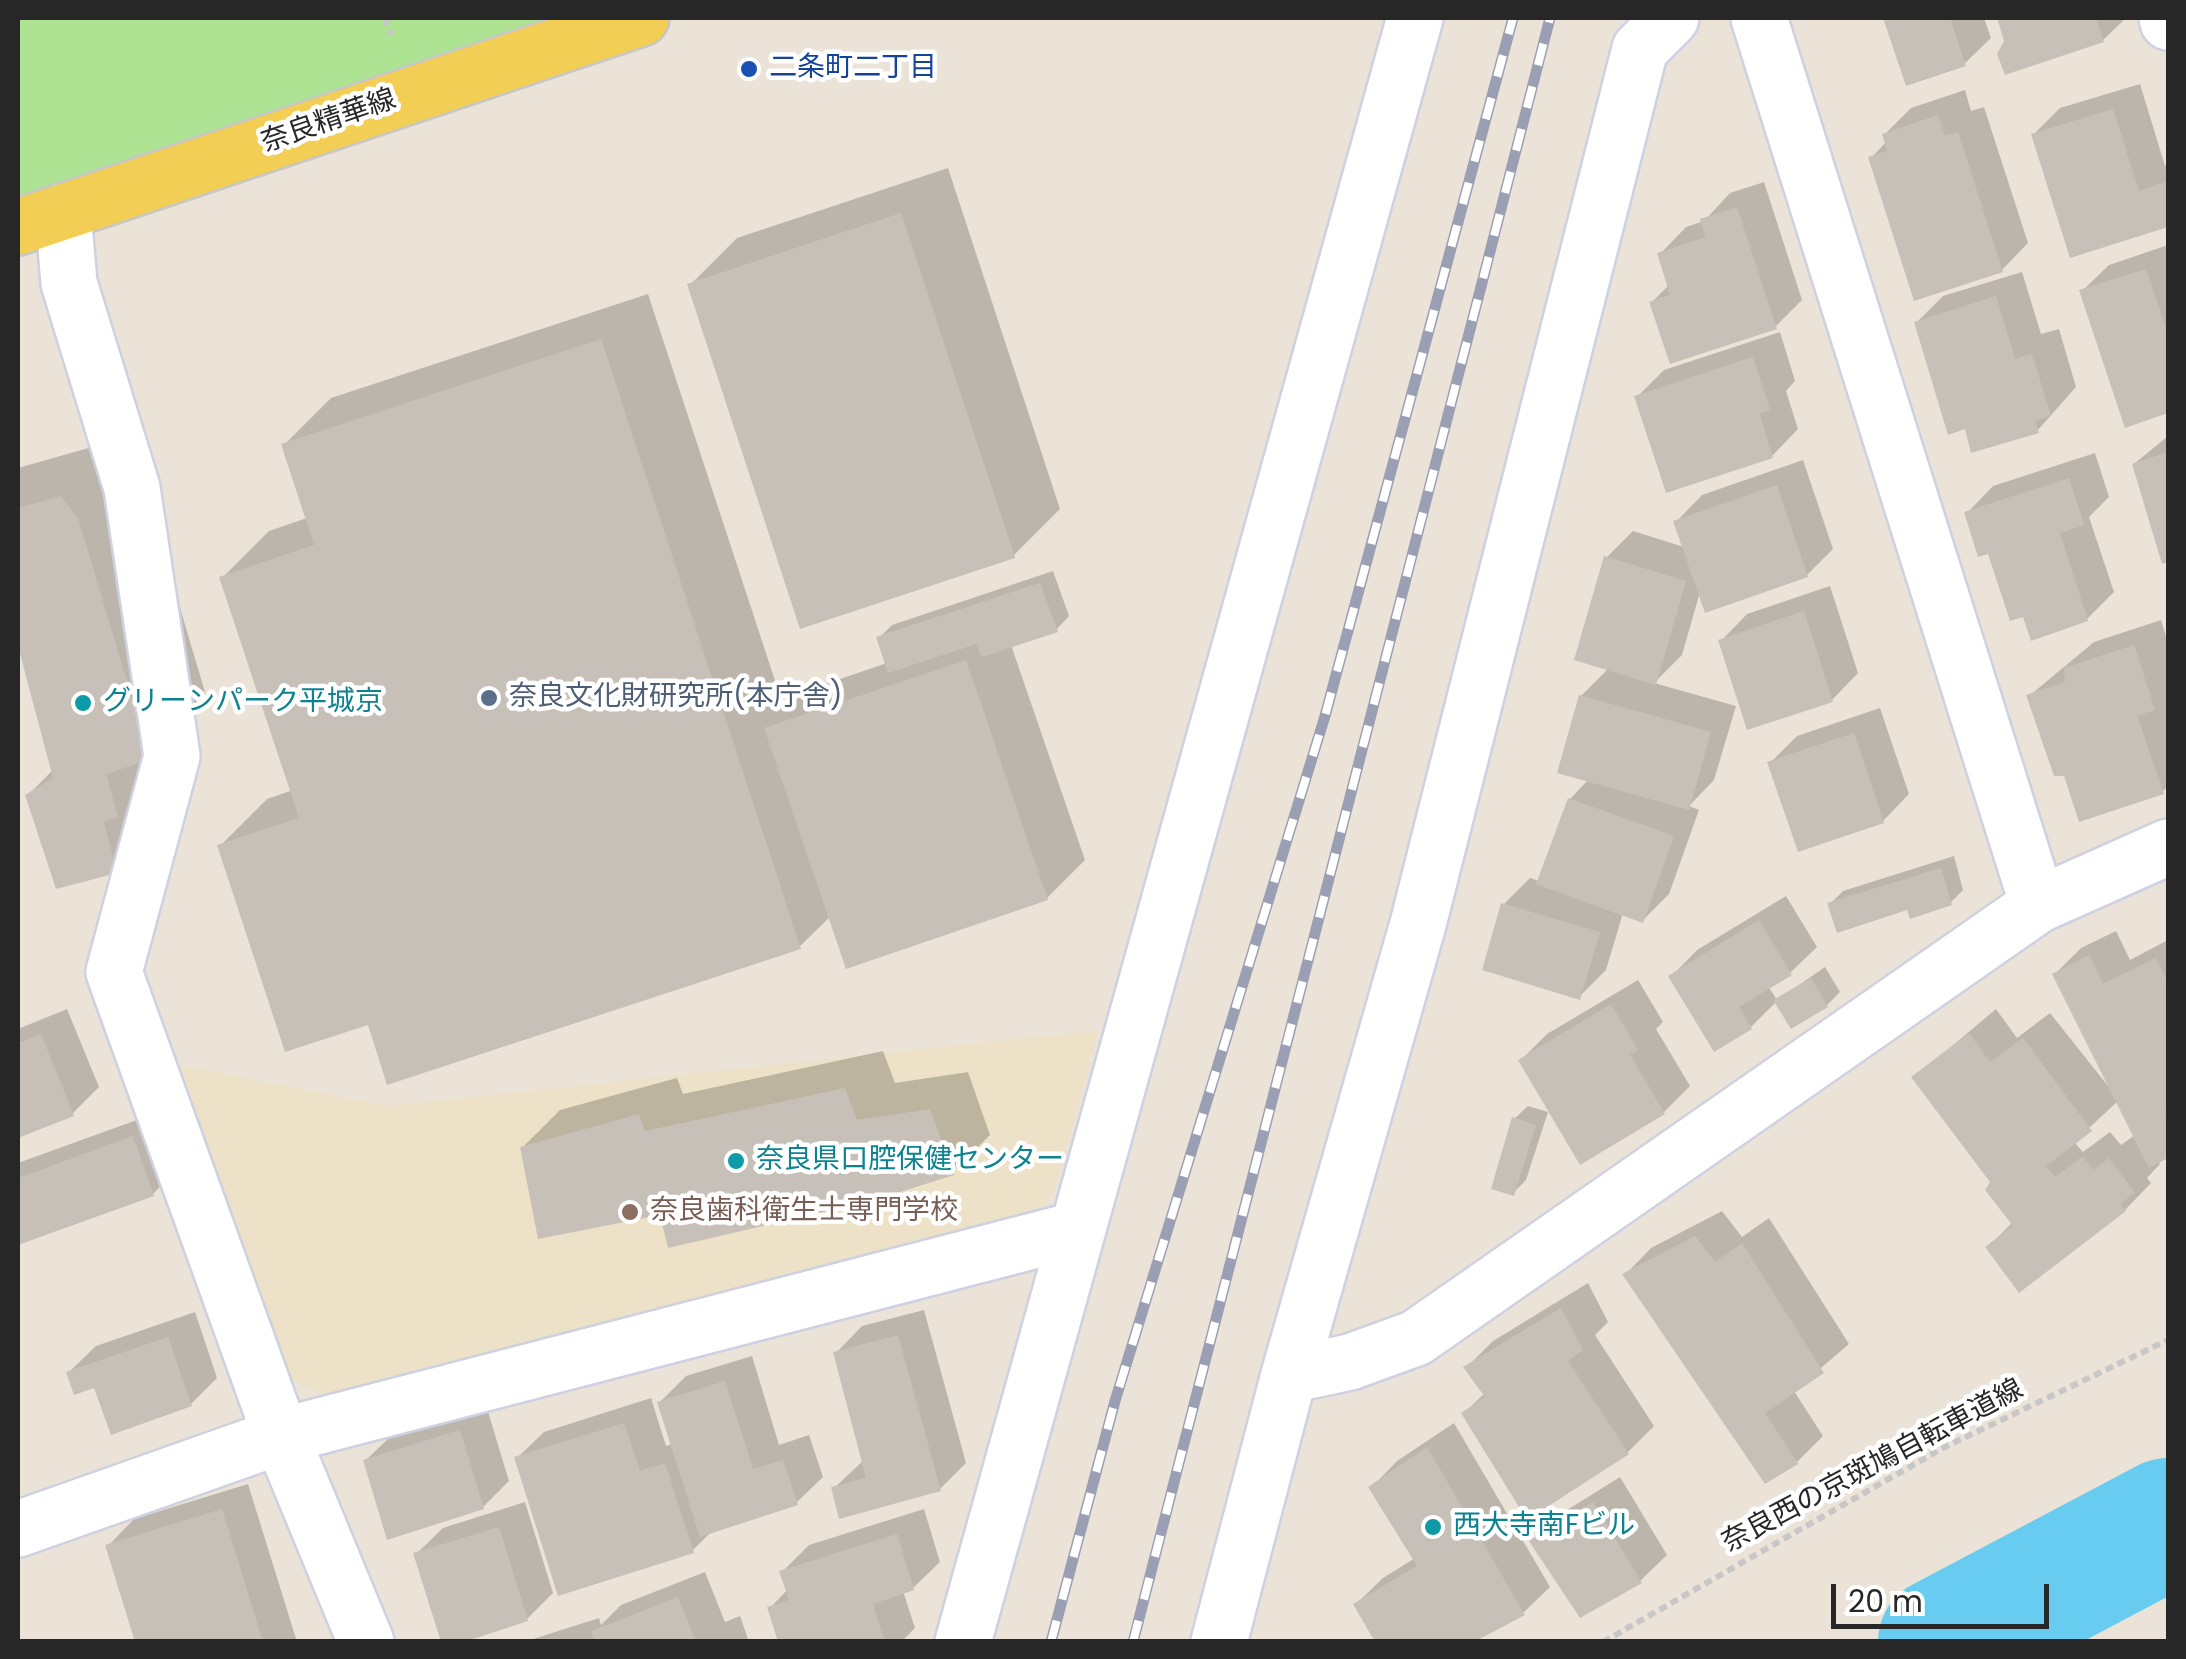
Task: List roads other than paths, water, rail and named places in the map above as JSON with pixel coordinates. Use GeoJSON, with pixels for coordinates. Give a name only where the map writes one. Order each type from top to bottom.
{"type":"FeatureCollection","features":[{"type":"Feature","properties":{"kind":"main road","name":"奈良精華線"},"geometry":{"type":"LineString","coordinates":[[40,220],[641,18]]}},
{"type":"Feature","properties":{"kind":"street"},"geometry":{"type":"LineString","coordinates":[[962,1642],[1415,18]]}},
{"type":"Feature","properties":{"kind":"street"},"geometry":{"type":"LineString","coordinates":[[1219,1642],[1289,1375],[1418,924],[1640,49],[1671,18]]}},
{"type":"Feature","properties":{"kind":"street"},"geometry":{"type":"LineString","coordinates":[[1759,18],[2038,906]]}},
{"type":"Feature","properties":{"kind":"street"},"geometry":{"type":"LineString","coordinates":[[40,220],[69,283],[132,488],[172,756],[114,972],[281,1436],[366,1642]]}},
{"type":"Feature","properties":{"kind":"street"},"geometry":{"type":"LineString","coordinates":[[1289,1375],[1350,1362],[1416,1338],[2038,906],[2168,846]]}},
{"type":"Feature","properties":{"kind":"street"},"geometry":{"type":"LineString","coordinates":[[18,1529],[281,1436],[1075,1230]]}},
{"type":"Feature","properties":{"kind":"waterway"},"geometry":{"type":"LineString","coordinates":[[1943,1642],[2168,1523]]}},
{"type":"Feature","properties":{"kind":"railway"},"geometry":{"type":"LineString","coordinates":[[1051,1642],[1115,1401],[1325,716],[1513,18]]}},
{"type":"Feature","properties":{"kind":"railway"},"geometry":{"type":"LineString","coordinates":[[1133,1642],[1550,18]]}},
{"type":"Feature","properties":{"kind":"place","name":"二条町二丁目"},"geometry":{"type":"Point","coordinates":[749,69]}},
{"type":"Feature","properties":{"kind":"place","name":"奈良文化財研究所(本庁舎)"},"geometry":{"type":"Point","coordinates":[489,698]}},
{"type":"Feature","properties":{"kind":"place","name":"グリーンパーク平城京"},"geometry":{"type":"Point","coordinates":[83,703]}},
{"type":"Feature","properties":{"kind":"place","name":"奈良県口腔保健センター"},"geometry":{"type":"Point","coordinates":[736,1161]}},
{"type":"Feature","properties":{"kind":"place","name":"奈良歯科衛生士専門学校"},"geometry":{"type":"Point","coordinates":[630,1212]}},
{"type":"Feature","properties":{"kind":"place","name":"西大寺南Fビル"},"geometry":{"type":"Point","coordinates":[1433,1527]}}]}
